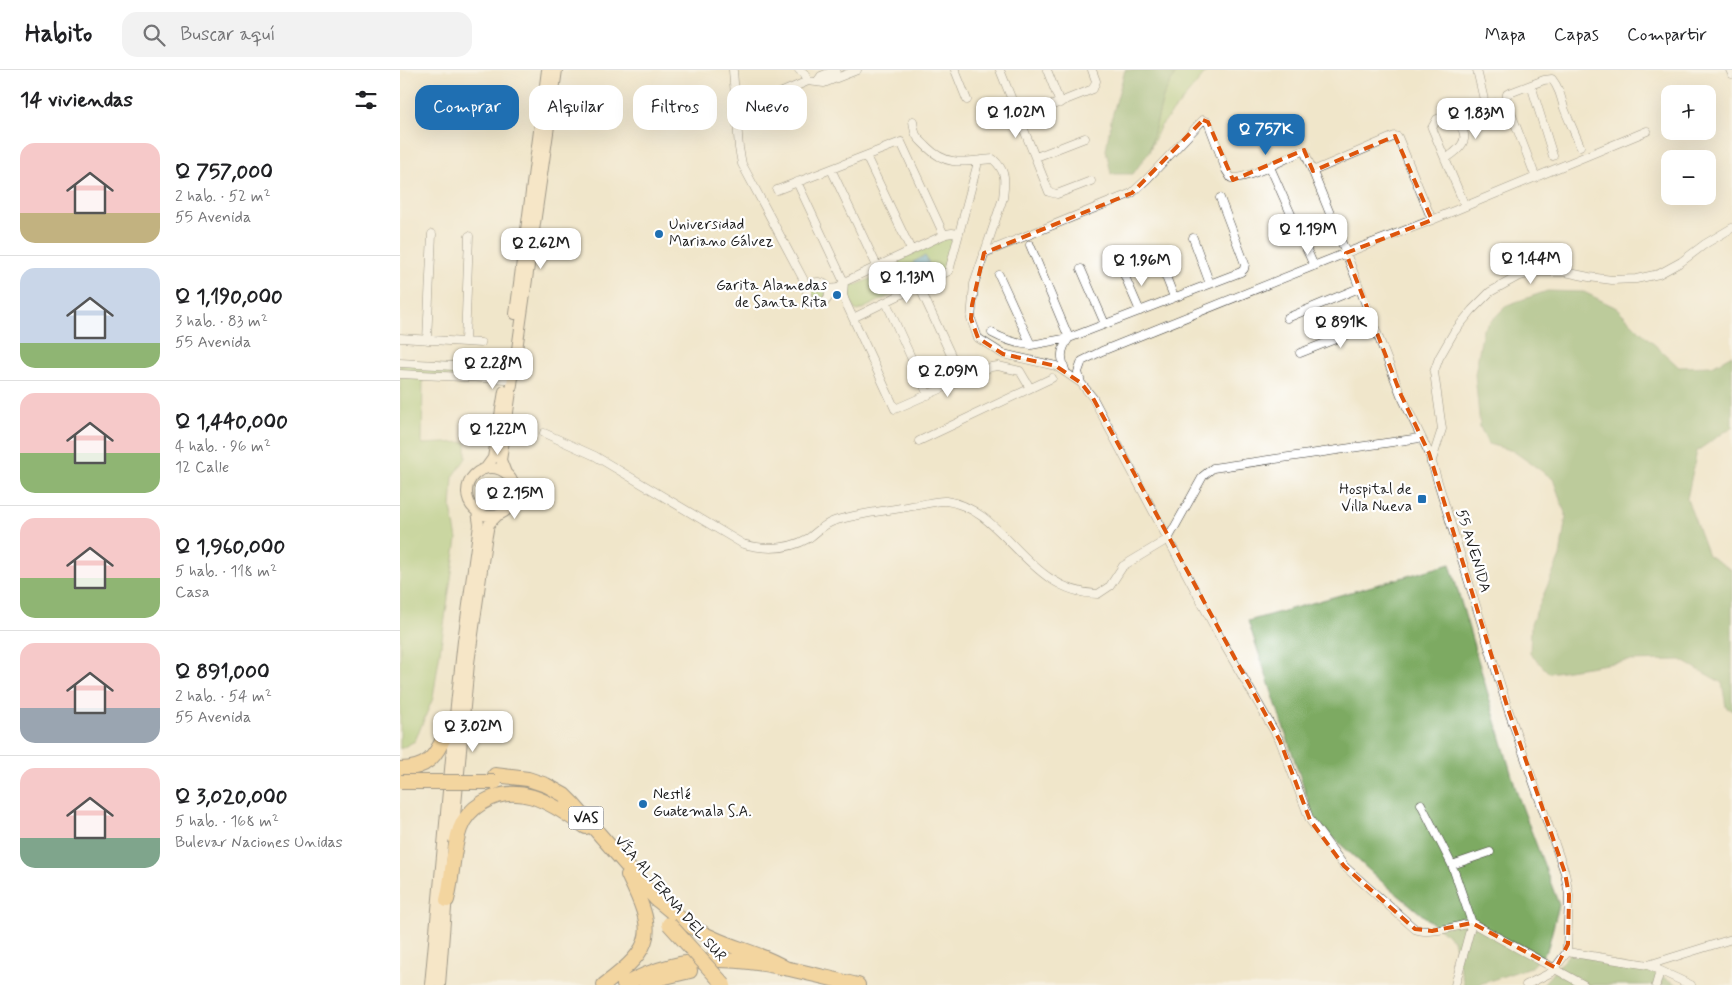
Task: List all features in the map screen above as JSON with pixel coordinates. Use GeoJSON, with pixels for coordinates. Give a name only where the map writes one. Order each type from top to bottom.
{"type":"FeatureCollection","features":[{"type":"Feature","properties":{"kind":"highway"},"geometry":{"type":"LineString","coordinates":[[400,777],[409,769],[430,760],[435,755],[454,719]]}},
{"type":"Feature","properties":{"kind":"highway","name":"VÍA ALTERNA DEL SUR"},"geometry":{"type":"LineString","coordinates":[[400,777],[528,779],[556,790],[574,805],[655,898],[669,910],[698,931],[774,961],[785,968]]}},
{"type":"Feature","properties":{"kind":"highway","name":"VÍA ALTERNA DEL SUR"},"geometry":{"type":"LineString","coordinates":[[495,778],[526,784],[553,796],[571,809],[724,985]]}},
{"type":"Feature","properties":{"kind":"highway"},"geometry":{"type":"LineString","coordinates":[[447,900],[460,829],[468,814],[484,802],[504,794],[532,796],[552,804],[586,826]]}},
{"type":"Feature","properties":{"kind":"highway"},"geometry":{"type":"LineString","coordinates":[[604,985],[634,960],[646,938],[647,924],[645,915],[628,875]]}},
{"type":"Feature","properties":{"kind":"highway"},"geometry":{"type":"LineString","coordinates":[[624,985],[661,968],[685,962],[719,959],[740,960],[785,968],[858,985]]}},
{"type":"Feature","properties":{"kind":"highway"},"geometry":{"type":"LineString","coordinates":[[646,985],[662,978],[696,969],[722,967],[766,972],[821,985]]}},
{"type":"Feature","properties":{"kind":"main road"},"geometry":{"type":"LineString","coordinates":[[430,985],[454,719],[479,525],[477,511],[468,498],[468,488],[472,478],[485,469],[493,458],[507,374],[547,70]]}},
{"type":"Feature","properties":{"kind":"main road"},"geometry":{"type":"LineString","coordinates":[[440,985],[470,663],[486,541],[489,524],[508,509],[513,502],[515,494],[513,482],[506,473],[501,460],[557,70]]}},
{"type":"Feature","properties":{"kind":"main road"},"geometry":{"type":"LineString","coordinates":[[485,469],[496,469],[506,473]]}},
{"type":"Feature","properties":{"kind":"main road"},"geometry":{"type":"LineString","coordinates":[[477,511],[487,515],[498,515]]}},
{"type":"Feature","properties":{"kind":"street"},"geometry":{"type":"LineString","coordinates":[[733,70],[742,164],[800,275],[810,286]]}},
{"type":"Feature","properties":{"kind":"street"},"geometry":{"type":"LineString","coordinates":[[817,82],[821,76],[836,70]]}},
{"type":"Feature","properties":{"kind":"street"},"geometry":{"type":"LineString","coordinates":[[799,85],[808,81],[824,83],[857,70]]}},
{"type":"Feature","properties":{"kind":"street"},"geometry":{"type":"LineString","coordinates":[[955,70],[967,100]]}},
{"type":"Feature","properties":{"kind":"street"},"geometry":{"type":"LineString","coordinates":[[1000,70],[1051,193],[1057,194],[1091,181]]}},
{"type":"Feature","properties":{"kind":"street"},"geometry":{"type":"LineString","coordinates":[[1047,70],[1060,103]]}},
{"type":"Feature","properties":{"kind":"street"},"geometry":{"type":"LineString","coordinates":[[1020,118],[1089,91],[1095,86],[1096,79],[1092,70]]}},
{"type":"Feature","properties":{"kind":"street"},"geometry":{"type":"LineString","coordinates":[[1477,70],[1485,104]]}},
{"type":"Feature","properties":{"kind":"street"},"geometry":{"type":"LineString","coordinates":[[1730,70],[1732,74]]}},
{"type":"Feature","properties":{"kind":"street"},"geometry":{"type":"LineString","coordinates":[[803,71],[808,81]]}},
{"type":"Feature","properties":{"kind":"street"},"geometry":{"type":"LineString","coordinates":[[1536,178],[1506,100],[1506,94],[1544,80],[1552,79],[1557,85],[1580,146]]}},
{"type":"Feature","properties":{"kind":"street"},"geometry":{"type":"LineString","coordinates":[[1531,85],[1553,156]]}},
{"type":"Feature","properties":{"kind":"street"},"geometry":{"type":"LineString","coordinates":[[1465,206],[1432,128],[1437,119],[1485,104],[1500,103],[1506,100]]}},
{"type":"Feature","properties":{"kind":"street"},"geometry":{"type":"LineString","coordinates":[[1445,159],[1456,152],[1464,141],[1465,135],[1463,128],[1451,115]]}},
{"type":"Feature","properties":{"kind":"street"},"geometry":{"type":"LineString","coordinates":[[984,253],[1132,193],[1203,120],[1208,122],[1226,170],[1231,178],[1238,178],[1270,166],[1314,266]]}},
{"type":"Feature","properties":{"kind":"street"},"geometry":{"type":"LineString","coordinates":[[913,121],[915,136],[936,156],[948,162],[993,159],[1002,168],[1003,198],[974,284],[971,319],[978,338],[1003,354],[1056,366],[1081,383],[1093,398],[1227,649],[1280,740],[1310,820],[1344,866],[1415,929],[1424,932],[1472,922],[1584,985]]}},
{"type":"Feature","properties":{"kind":"street"},"geometry":{"type":"LineString","coordinates":[[1081,383],[1078,372],[1079,367],[1084,360],[1102,351],[1432,220],[1647,131]]}},
{"type":"Feature","properties":{"kind":"street"},"geometry":{"type":"LineString","coordinates":[[1313,171],[1395,136],[1398,137],[1432,220]]}},
{"type":"Feature","properties":{"kind":"street"},"geometry":{"type":"LineString","coordinates":[[1036,157],[1085,138]]}},
{"type":"Feature","properties":{"kind":"street"},"geometry":{"type":"LineString","coordinates":[[777,190],[902,142],[944,235]]}},
{"type":"Feature","properties":{"kind":"street","name":"55 AVENIDA"},"geometry":{"type":"LineString","coordinates":[[1270,166],[1304,150],[1401,395],[1429,454],[1508,709],[1564,873],[1569,895],[1567,952]]}},
{"type":"Feature","properties":{"kind":"street"},"geometry":{"type":"LineString","coordinates":[[866,156],[911,250]]}},
{"type":"Feature","properties":{"kind":"street"},"geometry":{"type":"LineString","coordinates":[[853,318],[949,272],[977,166]]}},
{"type":"Feature","properties":{"kind":"street"},"geometry":{"type":"LineString","coordinates":[[831,169],[877,266]]}},
{"type":"Feature","properties":{"kind":"street"},"geometry":{"type":"LineString","coordinates":[[797,182],[844,282],[844,298],[896,409],[989,368],[998,366],[1020,371],[1030,388]]}},
{"type":"Feature","properties":{"kind":"street"},"geometry":{"type":"LineString","coordinates":[[992,333],[1019,344],[1032,345],[1069,338],[1241,272],[1245,264],[1220,198]]}},
{"type":"Feature","properties":{"kind":"street"},"geometry":{"type":"LineString","coordinates":[[1431,463],[1442,429],[1434,372],[1439,358],[1454,332],[1490,292],[1517,277],[1535,272],[1565,272],[1612,280],[1636,279],[1659,274],[1681,262],[1705,244],[1732,228]]}},
{"type":"Feature","properties":{"kind":"street"},"geometry":{"type":"LineString","coordinates":[[427,340],[432,234]]}},
{"type":"Feature","properties":{"kind":"street"},"geometry":{"type":"LineString","coordinates":[[810,286],[822,282],[829,289],[836,289],[844,282],[944,235],[958,234]]}},
{"type":"Feature","properties":{"kind":"street"},"geometry":{"type":"LineString","coordinates":[[465,341],[469,236]]}},
{"type":"Feature","properties":{"kind":"street"},"geometry":{"type":"LineString","coordinates":[[1193,238],[1210,284]]}},
{"type":"Feature","properties":{"kind":"street"},"geometry":{"type":"LineString","coordinates":[[1030,245],[1069,338]]}},
{"type":"Feature","properties":{"kind":"street"},"geometry":{"type":"LineString","coordinates":[[1157,254],[1174,297]]}},
{"type":"Feature","properties":{"kind":"street"},"geometry":{"type":"LineString","coordinates":[[1081,269],[1104,324]]}},
{"type":"Feature","properties":{"kind":"street"},"geometry":{"type":"LineString","coordinates":[[1124,272],[1140,311]]}},
{"type":"Feature","properties":{"kind":"street"},"geometry":{"type":"LineString","coordinates":[[999,275],[1032,345]]}},
{"type":"Feature","properties":{"kind":"street"},"geometry":{"type":"LineString","coordinates":[[810,286],[807,296],[814,304],[822,304],[827,299],[829,289]]}},
{"type":"Feature","properties":{"kind":"street"},"geometry":{"type":"LineString","coordinates":[[919,286],[962,380]]}},
{"type":"Feature","properties":{"kind":"street"},"geometry":{"type":"LineString","coordinates":[[1287,318],[1359,288]]}},
{"type":"Feature","properties":{"kind":"street"},"geometry":{"type":"LineString","coordinates":[[827,299],[844,298]]}},
{"type":"Feature","properties":{"kind":"street"},"geometry":{"type":"LineString","coordinates":[[886,302],[928,395]]}},
{"type":"Feature","properties":{"kind":"street"},"geometry":{"type":"LineString","coordinates":[[1300,353],[1373,324]]}},
{"type":"Feature","properties":{"kind":"street"},"geometry":{"type":"LineString","coordinates":[[400,338],[481,343]]}},
{"type":"Feature","properties":{"kind":"street"},"geometry":{"type":"LineString","coordinates":[[1066,373],[1061,354],[1062,347],[1069,338]]}},
{"type":"Feature","properties":{"kind":"street"},"geometry":{"type":"LineString","coordinates":[[400,363],[507,374]]}},
{"type":"Feature","properties":{"kind":"street"},"geometry":{"type":"LineString","coordinates":[[400,374],[507,374]]}},
{"type":"Feature","properties":{"kind":"street"},"geometry":{"type":"LineString","coordinates":[[919,441],[1052,378]]}},
{"type":"Feature","properties":{"kind":"street"},"geometry":{"type":"LineString","coordinates":[[544,432],[595,456],[743,544],[773,548],[789,546],[810,537],[833,522],[943,501],[962,506],[976,513],[1003,536],[1034,567],[1053,581],[1068,587],[1098,594],[1110,586],[1123,566],[1168,539],[1203,476],[1213,468],[1420,438]]}},
{"type":"Feature","properties":{"kind":"street"},"geometry":{"type":"LineString","coordinates":[[1421,804],[1452,865],[1472,922],[1455,985]]}},
{"type":"Feature","properties":{"kind":"street"},"geometry":{"type":"LineString","coordinates":[[1452,865],[1490,852]]}},
{"type":"Feature","properties":{"kind":"street"},"geometry":{"type":"LineString","coordinates":[[1648,965],[1732,938]]}},
{"type":"Feature","properties":{"kind":"street"},"geometry":{"type":"LineString","coordinates":[[1526,985],[1545,976],[1556,968],[1567,952],[1648,965],[1691,985]]}},
{"type":"Feature","properties":{"kind":"street"},"geometry":{"type":"LineString","coordinates":[[1656,985],[1660,972]]}},
{"type":"Feature","properties":{"kind":"highlighted area"},"geometry":{"type":"Polygon","coordinates":[[[1203,120],[1208,122],[1233,180],[1304,150],[1313,171],[1395,136],[1432,220],[1346,253],[1401,395],[1429,453],[1508,709],[1565,873],[1569,895],[1568,944],[1556,968],[1472,923],[1432,931],[1415,929],[1344,866],[1310,820],[1280,741],[1093,398],[1081,383],[1056,366],[1003,354],[978,338],[971,319],[972,305],[984,253],[1132,193],[1203,120]]]}},
{"type":"Feature","properties":{"kind":"green space"},"geometry":{"type":"Polygon","coordinates":[[[1125,70],[1177,70],[1163,97],[1149,152],[1133,174],[1111,174],[1106,150],[1111,120],[1125,70]]]}},
{"type":"Feature","properties":{"kind":"green space"},"geometry":{"type":"Polygon","coordinates":[[[1177,70],[1208,70],[1160,127],[1149,152],[1163,97],[1177,70]]]}},
{"type":"Feature","properties":{"kind":"green space"},"geometry":{"type":"Polygon","coordinates":[[[948,237],[952,238],[953,241],[945,270],[858,311],[855,310],[846,292],[851,283],[856,285],[888,271],[888,265],[948,237]]]}},
{"type":"Feature","properties":{"kind":"green space"},"geometry":{"type":"Polygon","coordinates":[[[815,285],[821,285],[826,290],[824,299],[815,301],[810,296],[810,290],[815,285]]]}},
{"type":"Feature","properties":{"kind":"green space"},"geometry":{"type":"Polygon","coordinates":[[[1547,291],[1584,292],[1617,308],[1679,367],[1712,366],[1732,355],[1732,427],[1697,451],[1687,499],[1708,555],[1732,570],[1732,711],[1726,707],[1722,683],[1681,660],[1627,661],[1549,673],[1530,654],[1531,624],[1560,556],[1566,516],[1553,479],[1513,451],[1488,444],[1480,427],[1475,374],[1483,329],[1507,305],[1547,291]]]}},
{"type":"Feature","properties":{"kind":"green space"},"geometry":{"type":"Polygon","coordinates":[[[400,363],[482,368],[480,378],[400,374],[400,363]]]}},
{"type":"Feature","properties":{"kind":"green space"},"geometry":{"type":"Polygon","coordinates":[[[400,377],[423,378],[422,444],[466,442],[466,458],[453,477],[451,508],[457,539],[433,698],[415,741],[400,749],[400,377]]]}},
{"type":"Feature","properties":{"kind":"green space"},"geometry":{"type":"Polygon","coordinates":[[[1450,564],[1517,793],[1559,905],[1547,951],[1531,967],[1477,985],[1464,985],[1453,940],[1381,881],[1315,821],[1248,621],[1450,564]]]}},
{"type":"Feature","properties":{"kind":"green space"},"geometry":{"type":"Polygon","coordinates":[[[1570,953],[1653,972],[1678,985],[1542,985],[1570,953]]]}},
{"type":"Feature","properties":{"kind":"water"},"geometry":{"type":"Polygon","coordinates":[[[925,256],[929,263],[917,269],[913,262],[925,256]]]}},
{"type":"Feature","properties":{"kind":"place","name":"Universidad Mariano Gálvez"},"geometry":{"type":"Point","coordinates":[659,234]}},
{"type":"Feature","properties":{"kind":"place","name":"Garita Alamedas de Santa Rita"},"geometry":{"type":"Point","coordinates":[837,295]}},
{"type":"Feature","properties":{"kind":"place","name":"Hospital de Villa Nueva"},"geometry":{"type":"Point","coordinates":[1422,499]}},
{"type":"Feature","properties":{"kind":"place","name":"Nestlé Guatemala S.A."},"geometry":{"type":"Point","coordinates":[643,804]}}]}
